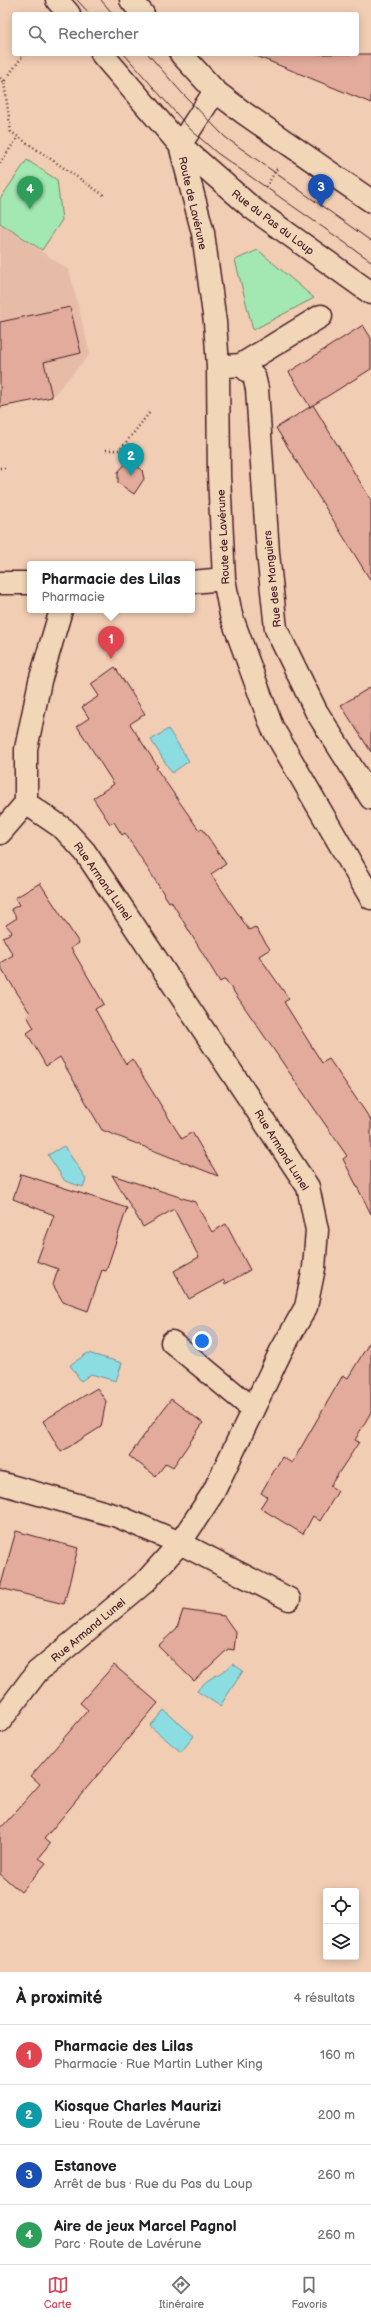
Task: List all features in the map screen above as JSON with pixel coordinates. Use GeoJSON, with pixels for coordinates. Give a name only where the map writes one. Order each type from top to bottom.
{"type":"FeatureCollection","features":[{"type":"Feature","properties":{"kind":"street"},"geometry":{"type":"LineString","coordinates":[[56,0],[66,12]]}},
{"type":"Feature","properties":{"kind":"street","name":"Route de Lavérune"},"geometry":{"type":"LineString","coordinates":[[104,56],[180,145],[203,233],[215,322],[218,367],[219,475],[224,579],[232,620],[272,728],[371,898]]}},
{"type":"Feature","properties":{"kind":"street"},"geometry":{"type":"LineString","coordinates":[[183,56],[215,91],[371,201]]}},
{"type":"Feature","properties":{"kind":"street","name":"Route de Lavérune"},"geometry":{"type":"LineString","coordinates":[[180,145],[215,91]]}},
{"type":"Feature","properties":{"kind":"street","name":"Rue du Pas du Loup"},"geometry":{"type":"LineString","coordinates":[[180,145],[252,208],[371,293]]}},
{"type":"Feature","properties":{"kind":"street"},"geometry":{"type":"LineString","coordinates":[[218,367],[241,365],[321,316]]}},
{"type":"Feature","properties":{"kind":"street","name":"Rue des Manguiers"},"geometry":{"type":"LineString","coordinates":[[241,365],[254,376],[257,389],[268,553],[276,629],[316,712],[371,798]]}},
{"type":"Feature","properties":{"kind":"street"},"geometry":{"type":"LineString","coordinates":[[195,582],[224,579]]}},
{"type":"Feature","properties":{"kind":"street"},"geometry":{"type":"LineString","coordinates":[[0,583],[27,583]]}},
{"type":"Feature","properties":{"kind":"street"},"geometry":{"type":"LineString","coordinates":[[0,833],[26,803],[26,749],[40,681],[60,613]]}},
{"type":"Feature","properties":{"kind":"street","name":"Rue Armand Lunel"},"geometry":{"type":"LineString","coordinates":[[0,1721],[37,1672],[146,1581],[180,1542],[213,1493],[253,1409],[306,1307],[314,1268],[317,1230],[308,1187],[85,852],[64,829],[26,803]]}},
{"type":"Feature","properties":{"kind":"street"},"geometry":{"type":"LineString","coordinates":[[172,1342],[253,1409]]}},
{"type":"Feature","properties":{"kind":"street"},"geometry":{"type":"LineString","coordinates":[[0,1483],[117,1516],[180,1542],[289,1599]]}},
{"type":"Feature","properties":{"kind":"path"},"geometry":{"type":"LineString","coordinates":[[4,82],[23,56]]}},
{"type":"Feature","properties":{"kind":"path"},"geometry":{"type":"LineString","coordinates":[[0,78],[4,82],[11,132],[105,196]]}},
{"type":"Feature","properties":{"kind":"path"},"geometry":{"type":"LineString","coordinates":[[0,163],[18,137]]}},
{"type":"Feature","properties":{"kind":"path"},"geometry":{"type":"LineString","coordinates":[[252,208],[292,146]]}},
{"type":"Feature","properties":{"kind":"path"},"geometry":{"type":"LineString","coordinates":[[106,450],[120,450],[150,412]]}},
{"type":"Feature","properties":{"kind":"path"},"geometry":{"type":"LineString","coordinates":[[0,468],[5,468]]}},
{"type":"Feature","properties":{"kind":"shaded area"},"geometry":{"type":"Polygon","coordinates":[[[0,223],[69,270],[90,354],[52,397],[0,407],[0,223]]]}},
{"type":"Feature","properties":{"kind":"green space"},"geometry":{"type":"Polygon","coordinates":[[[27,160],[57,180],[62,220],[42,250],[0,223],[0,199],[27,160]]]}},
{"type":"Feature","properties":{"kind":"green space"},"geometry":{"type":"Polygon","coordinates":[[[258,250],[314,298],[253,330],[235,260],[258,250]]]}},
{"type":"Feature","properties":{"kind":"water"},"geometry":{"type":"Polygon","coordinates":[[[168,729],[189,761],[172,773],[151,740],[168,729]]]}},
{"type":"Feature","properties":{"kind":"water"},"geometry":{"type":"Polygon","coordinates":[[[64,1146],[86,1179],[83,1187],[65,1181],[48,1155],[64,1146]]]}},
{"type":"Feature","properties":{"kind":"water"},"geometry":{"type":"Polygon","coordinates":[[[88,1353],[122,1363],[116,1381],[91,1374],[81,1381],[70,1365],[88,1353]]]}},
{"type":"Feature","properties":{"kind":"water"},"geometry":{"type":"Polygon","coordinates":[[[233,1664],[243,1671],[220,1706],[197,1691],[205,1682],[233,1664]]]}},
{"type":"Feature","properties":{"kind":"water"},"geometry":{"type":"Polygon","coordinates":[[[164,1710],[194,1736],[181,1752],[150,1726],[164,1710]]]}},
{"type":"Feature","properties":{"kind":"building"},"geometry":{"type":"Polygon","coordinates":[[[359,54],[371,54],[371,103],[256,56],[359,56],[359,54]]]}},
{"type":"Feature","properties":{"kind":"building"},"geometry":{"type":"Polygon","coordinates":[[[70,307],[81,353],[44,362],[52,397],[0,407],[0,322],[70,307]]]}},
{"type":"Feature","properties":{"kind":"building"},"geometry":{"type":"Polygon","coordinates":[[[363,325],[371,338],[371,369],[310,407],[289,372],[363,325]]]}},
{"type":"Feature","properties":{"kind":"building"},"geometry":{"type":"Polygon","coordinates":[[[313,405],[371,500],[371,581],[276,428],[313,405]]]}},
{"type":"Feature","properties":{"kind":"building"},"geometry":{"type":"Polygon","coordinates":[[[129,460],[142,470],[144,479],[134,494],[118,483],[118,472],[129,460]]]}},
{"type":"Feature","properties":{"kind":"building"},"geometry":{"type":"Polygon","coordinates":[[[115,667],[145,714],[130,724],[158,767],[156,768],[199,830],[202,828],[226,864],[211,874],[249,930],[255,927],[270,949],[259,956],[289,999],[284,1002],[322,1063],[329,1059],[371,1120],[371,1214],[343,1159],[347,1156],[225,979],[220,982],[171,901],[169,902],[125,833],[122,835],[114,822],[110,824],[93,798],[114,784],[77,726],[89,718],[82,707],[99,696],[91,684],[115,667]]]}},
{"type":"Feature","properties":{"kind":"building"},"geometry":{"type":"Polygon","coordinates":[[[371,687],[371,752],[341,705],[371,687]]]}},
{"type":"Feature","properties":{"kind":"building"},"geometry":{"type":"Polygon","coordinates":[[[40,883],[79,943],[71,948],[104,1004],[95,1009],[126,1064],[132,1059],[182,1139],[192,1132],[218,1176],[102,1130],[60,1057],[46,1066],[27,1033],[34,1028],[27,1016],[30,1013],[0,966],[0,963],[13,955],[3,938],[12,932],[6,925],[17,918],[11,909],[19,905],[15,898],[40,883]]]}},
{"type":"Feature","properties":{"kind":"building"},"geometry":{"type":"Polygon","coordinates":[[[21,1174],[127,1208],[106,1271],[102,1270],[88,1311],[63,1302],[53,1285],[58,1269],[37,1261],[54,1215],[13,1199],[21,1174]]]}},
{"type":"Feature","properties":{"kind":"building"},"geometry":{"type":"Polygon","coordinates":[[[112,1175],[195,1202],[212,1232],[226,1224],[250,1270],[225,1284],[224,1280],[189,1299],[174,1271],[199,1257],[174,1209],[143,1227],[112,1175]]]}},
{"type":"Feature","properties":{"kind":"building"},"geometry":{"type":"Polygon","coordinates":[[[371,1340],[371,1412],[355,1440],[359,1442],[330,1486],[338,1491],[320,1521],[313,1516],[303,1534],[260,1508],[267,1497],[261,1493],[282,1457],[292,1463],[343,1375],[348,1378],[371,1340]]]}},
{"type":"Feature","properties":{"kind":"building"},"geometry":{"type":"Polygon","coordinates":[[[97,1388],[106,1401],[101,1427],[61,1452],[43,1421],[97,1388]]]}},
{"type":"Feature","properties":{"kind":"building"},"geometry":{"type":"Polygon","coordinates":[[[171,1399],[203,1423],[173,1467],[166,1463],[156,1476],[129,1456],[171,1399]]]}},
{"type":"Feature","properties":{"kind":"building"},"geometry":{"type":"Polygon","coordinates":[[[16,1531],[78,1548],[64,1604],[0,1588],[16,1531]]]}},
{"type":"Feature","properties":{"kind":"building"},"geometry":{"type":"Polygon","coordinates":[[[183,1610],[224,1616],[236,1633],[234,1650],[228,1649],[194,1681],[158,1646],[177,1628],[183,1610]]]}},
{"type":"Feature","properties":{"kind":"building"},"geometry":{"type":"Polygon","coordinates":[[[114,1665],[158,1703],[44,1839],[50,1844],[39,1858],[46,1863],[21,1892],[0,1874],[0,1829],[40,1784],[31,1776],[88,1710],[80,1703],[114,1665]]]}},
{"type":"Feature","properties":{"kind":"tram line"},"geometry":{"type":"LineString","coordinates":[[77,0],[88,12]]}},
{"type":"Feature","properties":{"kind":"tram line"},"geometry":{"type":"LineString","coordinates":[[101,0],[111,12]]}},
{"type":"Feature","properties":{"kind":"tram line"},"geometry":{"type":"LineString","coordinates":[[126,56],[190,129],[217,153],[371,261]]}},
{"type":"Feature","properties":{"kind":"tram line"},"geometry":{"type":"LineString","coordinates":[[150,56],[182,93],[225,137],[371,241]]}},
{"type":"Feature","properties":{"kind":"place","name":"Estanove"},"geometry":{"type":"Point","coordinates":[321,207]}},
{"type":"Feature","properties":{"kind":"place","name":"Aire de jeux Marcel Pagnol"},"geometry":{"type":"Point","coordinates":[30,209]}},
{"type":"Feature","properties":{"kind":"place","name":"Kiosque Charles Maurizi"},"geometry":{"type":"Point","coordinates":[131,476]}},
{"type":"Feature","properties":{"kind":"place","name":"Pharmacie des Lilas"},"geometry":{"type":"Point","coordinates":[111,659]}}]}
